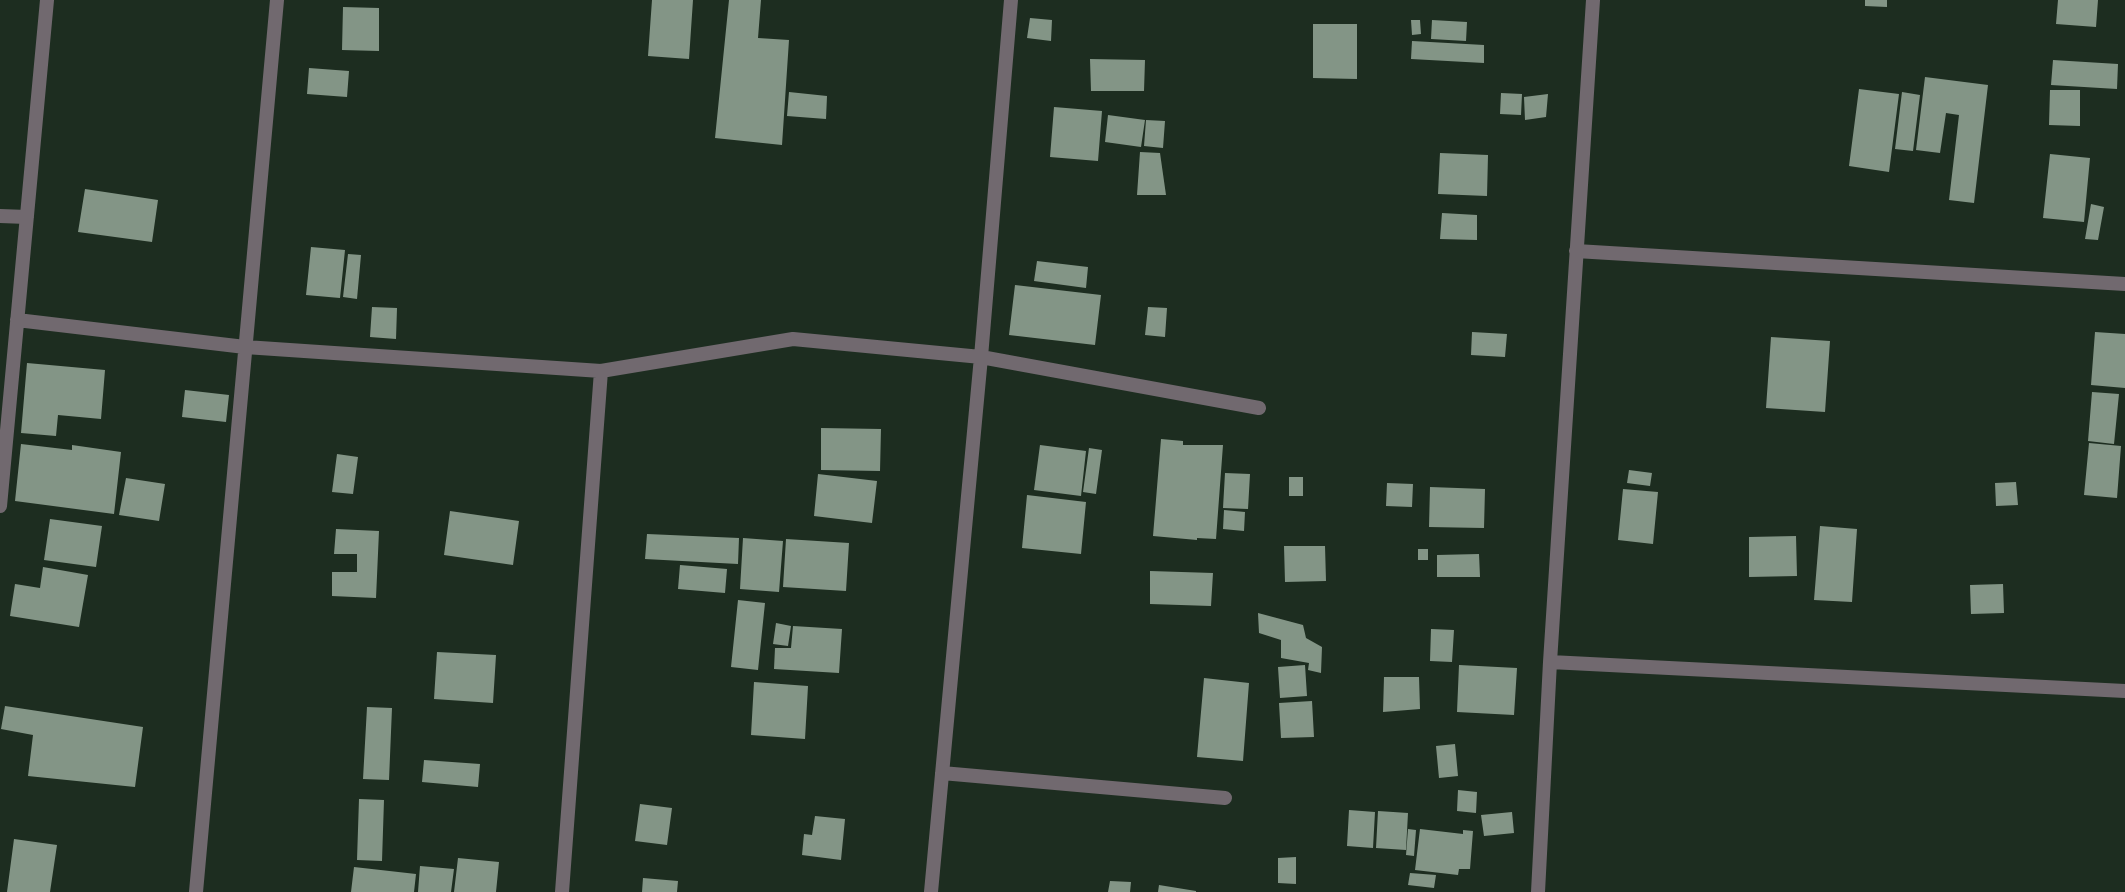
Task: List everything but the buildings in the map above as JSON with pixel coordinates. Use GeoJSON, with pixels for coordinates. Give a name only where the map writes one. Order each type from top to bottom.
{"type":"FeatureCollection","features":[{"type":"Feature","properties":{"kind":"street"},"geometry":{"type":"LineString","coordinates":[[0,506],[47,0]]}},
{"type":"Feature","properties":{"kind":"street"},"geometry":{"type":"LineString","coordinates":[[196,892],[277,0]]}},
{"type":"Feature","properties":{"kind":"street"},"geometry":{"type":"LineString","coordinates":[[931,892],[1011,0]]}},
{"type":"Feature","properties":{"kind":"street"},"geometry":{"type":"LineString","coordinates":[[1538,892],[1550,662],[1594,0]]}},
{"type":"Feature","properties":{"kind":"street"},"geometry":{"type":"LineString","coordinates":[[0,216],[27,217]]}},
{"type":"Feature","properties":{"kind":"street"},"geometry":{"type":"LineString","coordinates":[[1576,251],[2125,284]]}},
{"type":"Feature","properties":{"kind":"street"},"geometry":{"type":"LineString","coordinates":[[17,320],[245,347],[601,371],[793,339],[981,356],[1259,408]]}},
{"type":"Feature","properties":{"kind":"street"},"geometry":{"type":"LineString","coordinates":[[562,892],[601,371]]}},
{"type":"Feature","properties":{"kind":"street"},"geometry":{"type":"LineString","coordinates":[[1550,662],[2125,691]]}},
{"type":"Feature","properties":{"kind":"street"},"geometry":{"type":"LineString","coordinates":[[942,773],[1225,797]]}}]}
